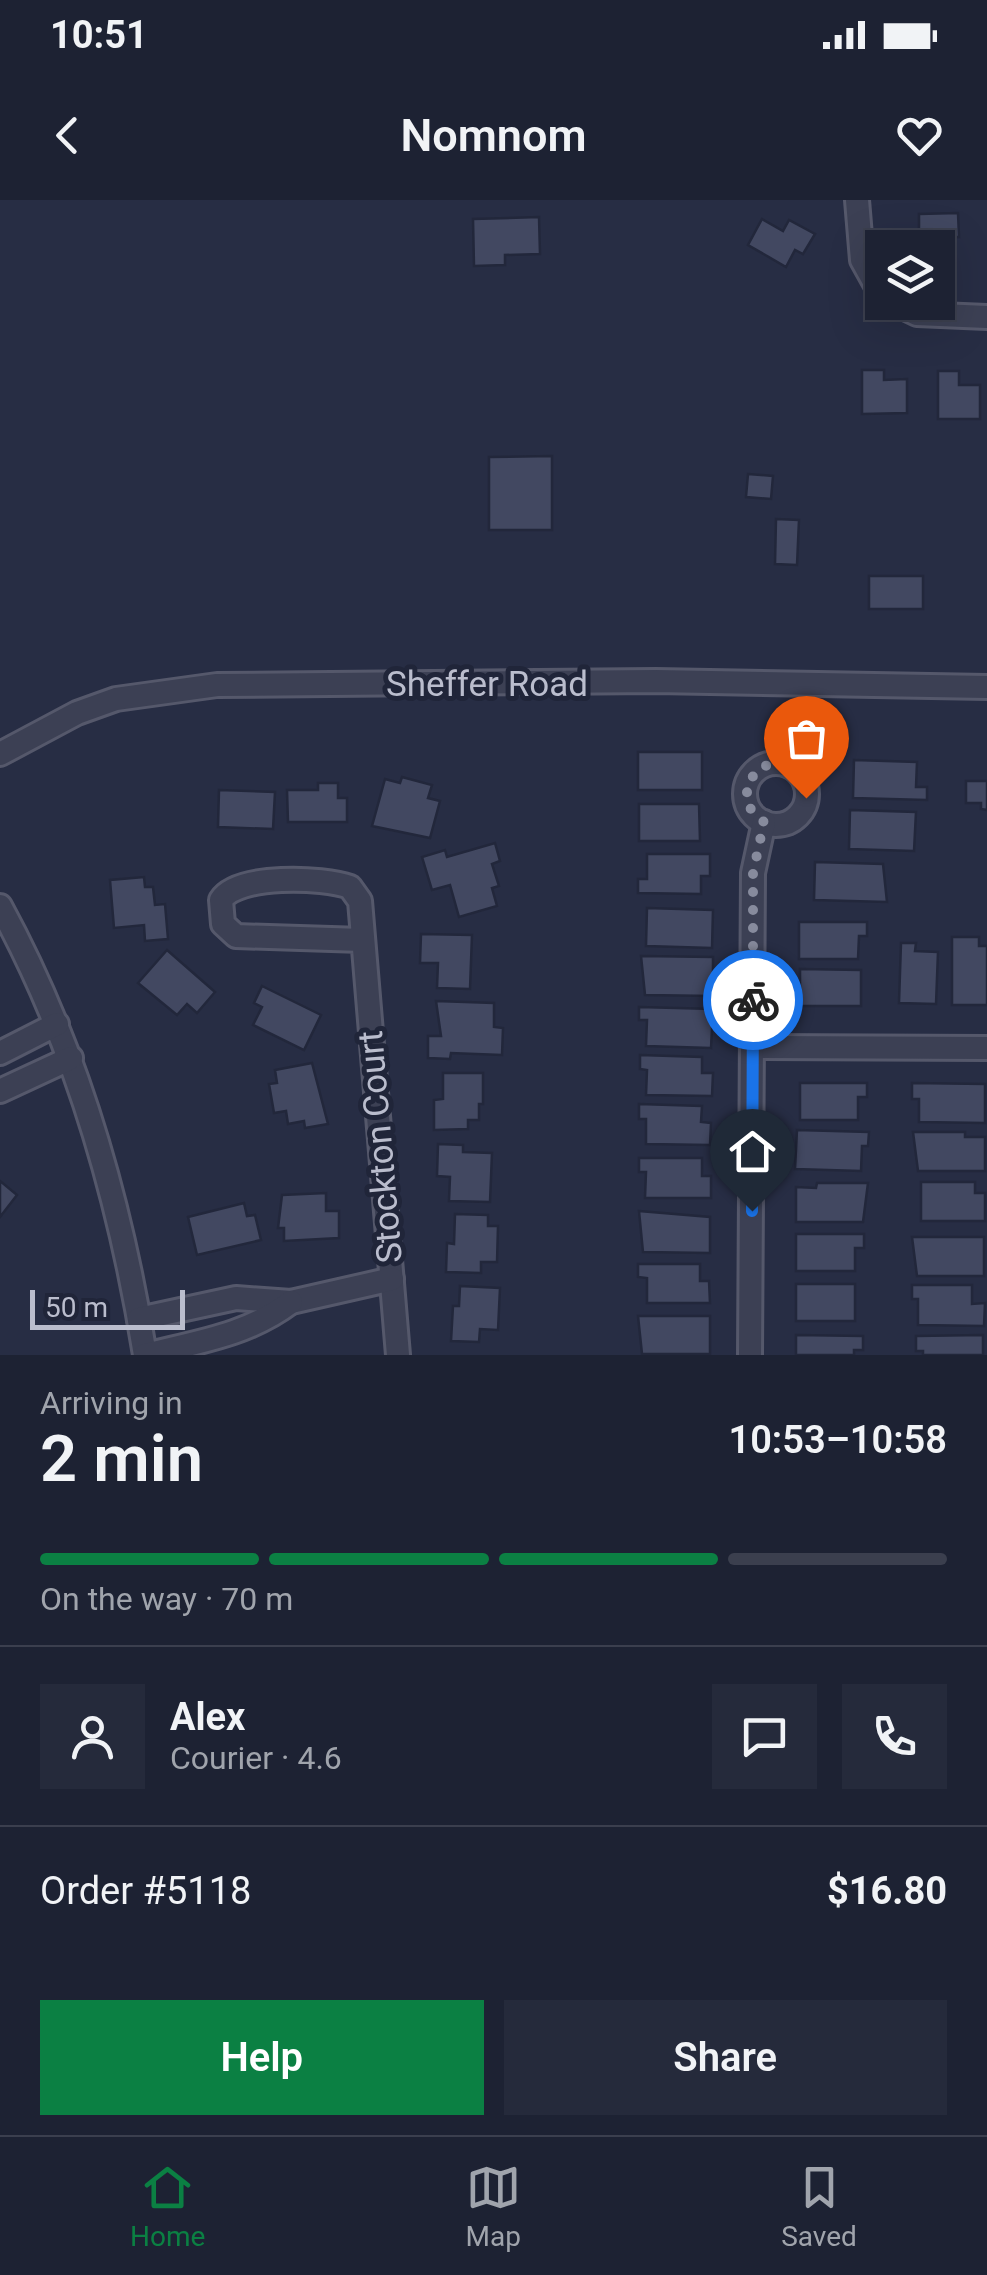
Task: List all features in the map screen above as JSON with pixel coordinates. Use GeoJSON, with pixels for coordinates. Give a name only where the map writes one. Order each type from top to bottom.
{"type":"FeatureCollection","features":[{"type":"Feature","properties":{"kind":"street"},"geometry":{"type":"LineString","coordinates":[[858,200],[865,265]]}},
{"type":"Feature","properties":{"kind":"street"},"geometry":{"type":"LineString","coordinates":[[955,316],[987,317]]}},
{"type":"Feature","properties":{"kind":"street","name":"Sheffer Road"},"geometry":{"type":"LineString","coordinates":[[0,754],[77,713],[116,699],[217,684],[656,681],[987,686]]}},
{"type":"Feature","properties":{"kind":"street"},"geometry":{"type":"LineString","coordinates":[[750,1355],[753,873],[764,822]]}},
{"type":"Feature","properties":{"kind":"street","name":"Stockton Court"},"geometry":{"type":"LineString","coordinates":[[362,940],[236,936],[223,924],[221,900],[241,883],[338,882],[357,893],[362,940],[398,1355]]}},
{"type":"Feature","properties":{"kind":"street"},"geometry":{"type":"LineString","coordinates":[[0,906],[71,1058],[105,1170],[145,1355],[252,1327],[292,1302]]}},
{"type":"Feature","properties":{"kind":"street"},"geometry":{"type":"LineString","coordinates":[[0,1053],[57,1024]]}},
{"type":"Feature","properties":{"kind":"street"},"geometry":{"type":"LineString","coordinates":[[753,1047],[987,1048]]}},
{"type":"Feature","properties":{"kind":"street"},"geometry":{"type":"LineString","coordinates":[[0,1091],[71,1058]]}},
{"type":"Feature","properties":{"kind":"street"},"geometry":{"type":"LineString","coordinates":[[139,1319],[236,1298],[292,1302],[392,1279]]}},
{"type":"Feature","properties":{"kind":"building"},"geometry":{"type":"Polygon","coordinates":[[[958,213],[959,237],[955,237],[955,230],[919,230],[919,214],[958,213]]]}},
{"type":"Feature","properties":{"kind":"building"},"geometry":{"type":"Polygon","coordinates":[[[539,217],[540,254],[505,255],[505,265],[474,266],[473,219],[539,217]]]}},
{"type":"Feature","properties":{"kind":"building"},"geometry":{"type":"Polygon","coordinates":[[[762,219],[783,231],[789,220],[815,234],[803,254],[795,250],[786,267],[748,245],[762,219]]]}},
{"type":"Feature","properties":{"kind":"building"},"geometry":{"type":"Polygon","coordinates":[[[862,370],[884,370],[884,380],[907,379],[907,413],[862,414],[862,370]]]}},
{"type":"Feature","properties":{"kind":"building"},"geometry":{"type":"Polygon","coordinates":[[[938,371],[959,371],[959,385],[980,385],[980,419],[938,419],[938,371]]]}},
{"type":"Feature","properties":{"kind":"building"},"geometry":{"type":"Polygon","coordinates":[[[552,456],[552,530],[489,530],[489,457],[552,456]]]}},
{"type":"Feature","properties":{"kind":"building"},"geometry":{"type":"Polygon","coordinates":[[[748,474],[773,476],[771,499],[746,497],[748,474]]]}},
{"type":"Feature","properties":{"kind":"building"},"geometry":{"type":"Polygon","coordinates":[[[776,519],[799,520],[797,565],[775,564],[776,519]]]}},
{"type":"Feature","properties":{"kind":"building"},"geometry":{"type":"Polygon","coordinates":[[[869,576],[923,576],[923,609],[869,609],[869,576]]]}},
{"type":"Feature","properties":{"kind":"building"},"geometry":{"type":"Polygon","coordinates":[[[638,752],[702,752],[702,790],[638,790],[638,752]]]}},
{"type":"Feature","properties":{"kind":"building"},"geometry":{"type":"Polygon","coordinates":[[[854,760],[917,762],[916,787],[927,787],[927,800],[853,798],[854,760]]]}},
{"type":"Feature","properties":{"kind":"building"},"geometry":{"type":"Polygon","coordinates":[[[402,777],[432,785],[428,798],[440,801],[430,838],[372,826],[385,779],[400,783],[402,777]]]}},
{"type":"Feature","properties":{"kind":"building"},"geometry":{"type":"Polygon","coordinates":[[[966,781],[987,781],[987,810],[981,809],[981,803],[966,803],[966,781]]]}},
{"type":"Feature","properties":{"kind":"building"},"geometry":{"type":"Polygon","coordinates":[[[318,783],[338,783],[338,798],[347,798],[347,822],[288,822],[287,790],[318,790],[318,783]]]}},
{"type":"Feature","properties":{"kind":"building"},"geometry":{"type":"Polygon","coordinates":[[[219,790],[275,792],[273,829],[218,827],[219,790]]]}},
{"type":"Feature","properties":{"kind":"building"},"geometry":{"type":"Polygon","coordinates":[[[639,804],[699,804],[700,841],[639,841],[639,804]]]}},
{"type":"Feature","properties":{"kind":"building"},"geometry":{"type":"Polygon","coordinates":[[[850,810],[916,812],[914,851],[849,849],[850,810]]]}},
{"type":"Feature","properties":{"kind":"building"},"geometry":{"type":"Polygon","coordinates":[[[495,843],[500,861],[492,864],[499,886],[492,888],[497,906],[459,917],[450,885],[432,890],[422,857],[445,850],[447,857],[495,843]]]}},
{"type":"Feature","properties":{"kind":"building"},"geometry":{"type":"Polygon","coordinates":[[[647,854],[710,854],[710,876],[701,876],[701,894],[638,893],[638,879],[647,879],[647,854]]]}},
{"type":"Feature","properties":{"kind":"building"},"geometry":{"type":"Polygon","coordinates":[[[815,862],[883,864],[887,902],[814,900],[815,862]]]}},
{"type":"Feature","properties":{"kind":"building"},"geometry":{"type":"Polygon","coordinates":[[[144,877],[145,887],[153,887],[155,905],[165,904],[168,939],[145,941],[144,925],[114,928],[110,880],[144,877]]]}},
{"type":"Feature","properties":{"kind":"building"},"geometry":{"type":"Polygon","coordinates":[[[647,908],[713,910],[712,948],[646,946],[647,908]]]}},
{"type":"Feature","properties":{"kind":"building"},"geometry":{"type":"Polygon","coordinates":[[[799,922],[867,922],[867,936],[859,936],[858,959],[799,959],[799,922]]]}},
{"type":"Feature","properties":{"kind":"building"},"geometry":{"type":"Polygon","coordinates":[[[421,934],[472,935],[470,989],[437,988],[438,963],[420,963],[421,934]]]}},
{"type":"Feature","properties":{"kind":"building"},"geometry":{"type":"Polygon","coordinates":[[[952,937],[979,937],[979,946],[987,946],[987,1005],[952,1005],[952,937]]]}},
{"type":"Feature","properties":{"kind":"building"},"geometry":{"type":"Polygon","coordinates":[[[901,943],[916,943],[915,951],[938,952],[936,1004],[899,1003],[901,943]]]}},
{"type":"Feature","properties":{"kind":"building"},"geometry":{"type":"Polygon","coordinates":[[[167,950],[215,992],[197,1013],[187,1004],[177,1015],[138,983],[167,950]]]}},
{"type":"Feature","properties":{"kind":"building"},"geometry":{"type":"Polygon","coordinates":[[[641,956],[713,957],[713,996],[645,995],[641,956]]]}},
{"type":"Feature","properties":{"kind":"building"},"geometry":{"type":"Polygon","coordinates":[[[800,969],[861,970],[861,1006],[800,1006],[800,969]]]}},
{"type":"Feature","properties":{"kind":"building"},"geometry":{"type":"Polygon","coordinates":[[[262,986],[321,1015],[304,1050],[253,1025],[262,1007],[254,1003],[262,986]]]}},
{"type":"Feature","properties":{"kind":"building"},"geometry":{"type":"Polygon","coordinates":[[[436,1001],[494,1003],[494,1027],[503,1028],[502,1055],[451,1053],[450,1059],[428,1058],[428,1036],[441,1036],[436,1001]]]}},
{"type":"Feature","properties":{"kind":"building"},"geometry":{"type":"Polygon","coordinates":[[[639,1007],[713,1009],[711,1048],[646,1046],[647,1020],[639,1020],[639,1007]]]}},
{"type":"Feature","properties":{"kind":"building"},"geometry":{"type":"Polygon","coordinates":[[[640,1055],[702,1057],[702,1073],[713,1073],[712,1096],[646,1095],[647,1070],[640,1069],[640,1055]]]}},
{"type":"Feature","properties":{"kind":"building"},"geometry":{"type":"Polygon","coordinates":[[[312,1063],[328,1124],[305,1128],[304,1121],[288,1124],[286,1111],[274,1113],[269,1084],[277,1083],[275,1070],[312,1063]]]}},
{"type":"Feature","properties":{"kind":"building"},"geometry":{"type":"Polygon","coordinates":[[[443,1073],[483,1073],[479,1120],[468,1120],[468,1129],[434,1130],[434,1100],[443,1099],[443,1073]]]}},
{"type":"Feature","properties":{"kind":"building"},"geometry":{"type":"Polygon","coordinates":[[[800,1083],[867,1083],[867,1097],[858,1097],[858,1120],[800,1120],[800,1083]]]}},
{"type":"Feature","properties":{"kind":"building"},"geometry":{"type":"Polygon","coordinates":[[[912,1083],[985,1084],[985,1123],[919,1122],[919,1099],[912,1099],[912,1083]]]}},
{"type":"Feature","properties":{"kind":"building"},"geometry":{"type":"Polygon","coordinates":[[[639,1104],[702,1106],[701,1122],[711,1123],[710,1145],[646,1144],[646,1119],[639,1119],[639,1104]]]}},
{"type":"Feature","properties":{"kind":"building"},"geometry":{"type":"Polygon","coordinates":[[[797,1130],[869,1132],[868,1146],[862,1146],[861,1171],[795,1169],[797,1130]]]}},
{"type":"Feature","properties":{"kind":"building"},"geometry":{"type":"Polygon","coordinates":[[[913,1132],[965,1132],[965,1137],[985,1137],[985,1171],[918,1171],[913,1132]]]}},
{"type":"Feature","properties":{"kind":"building"},"geometry":{"type":"Polygon","coordinates":[[[438,1144],[463,1145],[463,1152],[492,1153],[490,1202],[449,1201],[450,1177],[437,1176],[438,1144]]]}},
{"type":"Feature","properties":{"kind":"building"},"geometry":{"type":"Polygon","coordinates":[[[639,1158],[702,1158],[702,1176],[711,1176],[711,1198],[645,1198],[646,1172],[639,1172],[639,1158]]]}},
{"type":"Feature","properties":{"kind":"building"},"geometry":{"type":"Polygon","coordinates":[[[0,1181],[17,1195],[0,1217],[0,1181]]]}},
{"type":"Feature","properties":{"kind":"building"},"geometry":{"type":"Polygon","coordinates":[[[921,1182],[975,1182],[975,1193],[985,1193],[985,1221],[921,1221],[921,1182]]]}},
{"type":"Feature","properties":{"kind":"building"},"geometry":{"type":"Polygon","coordinates":[[[817,1183],[868,1183],[863,1222],[796,1222],[796,1187],[816,1188],[817,1183]]]}},
{"type":"Feature","properties":{"kind":"building"},"geometry":{"type":"Polygon","coordinates":[[[326,1193],[326,1211],[339,1211],[339,1238],[284,1241],[284,1228],[278,1228],[282,1195],[326,1193]]]}},
{"type":"Feature","properties":{"kind":"building"},"geometry":{"type":"Polygon","coordinates":[[[244,1203],[247,1216],[255,1215],[261,1240],[197,1255],[188,1217],[244,1203]]]}},
{"type":"Feature","properties":{"kind":"building"},"geometry":{"type":"Polygon","coordinates":[[[639,1211],[710,1217],[710,1253],[643,1252],[639,1211]]]}},
{"type":"Feature","properties":{"kind":"building"},"geometry":{"type":"Polygon","coordinates":[[[455,1214],[488,1215],[488,1226],[498,1226],[497,1262],[481,1262],[481,1273],[446,1272],[447,1243],[454,1244],[455,1214]]]}},
{"type":"Feature","properties":{"kind":"building"},"geometry":{"type":"Polygon","coordinates":[[[796,1234],[864,1234],[864,1248],[855,1248],[855,1271],[796,1271],[796,1234]]]}},
{"type":"Feature","properties":{"kind":"building"},"geometry":{"type":"Polygon","coordinates":[[[912,1237],[984,1237],[984,1276],[917,1276],[912,1237]]]}},
{"type":"Feature","properties":{"kind":"building"},"geometry":{"type":"Polygon","coordinates":[[[638,1264],[700,1264],[700,1281],[709,1281],[710,1303],[647,1303],[647,1278],[638,1277],[638,1264]]]}},
{"type":"Feature","properties":{"kind":"building"},"geometry":{"type":"Polygon","coordinates":[[[796,1284],[855,1284],[855,1321],[796,1321],[796,1284]]]}},
{"type":"Feature","properties":{"kind":"building"},"geometry":{"type":"Polygon","coordinates":[[[912,1285],[972,1285],[972,1304],[985,1303],[984,1326],[918,1325],[918,1299],[912,1299],[912,1285]]]}},
{"type":"Feature","properties":{"kind":"building"},"geometry":{"type":"Polygon","coordinates":[[[460,1286],[500,1288],[498,1330],[480,1329],[479,1342],[451,1341],[453,1306],[459,1306],[460,1286]]]}},
{"type":"Feature","properties":{"kind":"building"},"geometry":{"type":"Polygon","coordinates":[[[638,1316],[710,1316],[710,1354],[642,1354],[638,1316]]]}},
{"type":"Feature","properties":{"kind":"building"},"geometry":{"type":"Polygon","coordinates":[[[796,1335],[863,1336],[863,1350],[854,1350],[854,1355],[796,1355],[796,1335]]]}},
{"type":"Feature","properties":{"kind":"building"},"geometry":{"type":"Polygon","coordinates":[[[983,1335],[983,1355],[923,1355],[923,1351],[916,1351],[916,1336],[983,1335]]]}},
{"type":"Feature","properties":{"kind":"way so far"},"geometry":{"type":"LineString","coordinates":[[753,1000],[754,855],[764,822],[747,805],[747,783],[762,766],[786,764],[802,776],[806,798]]}},
{"type":"Feature","properties":{"kind":"route"},"geometry":{"type":"LineString","coordinates":[[752,1211],[753,1000]]}}]}
